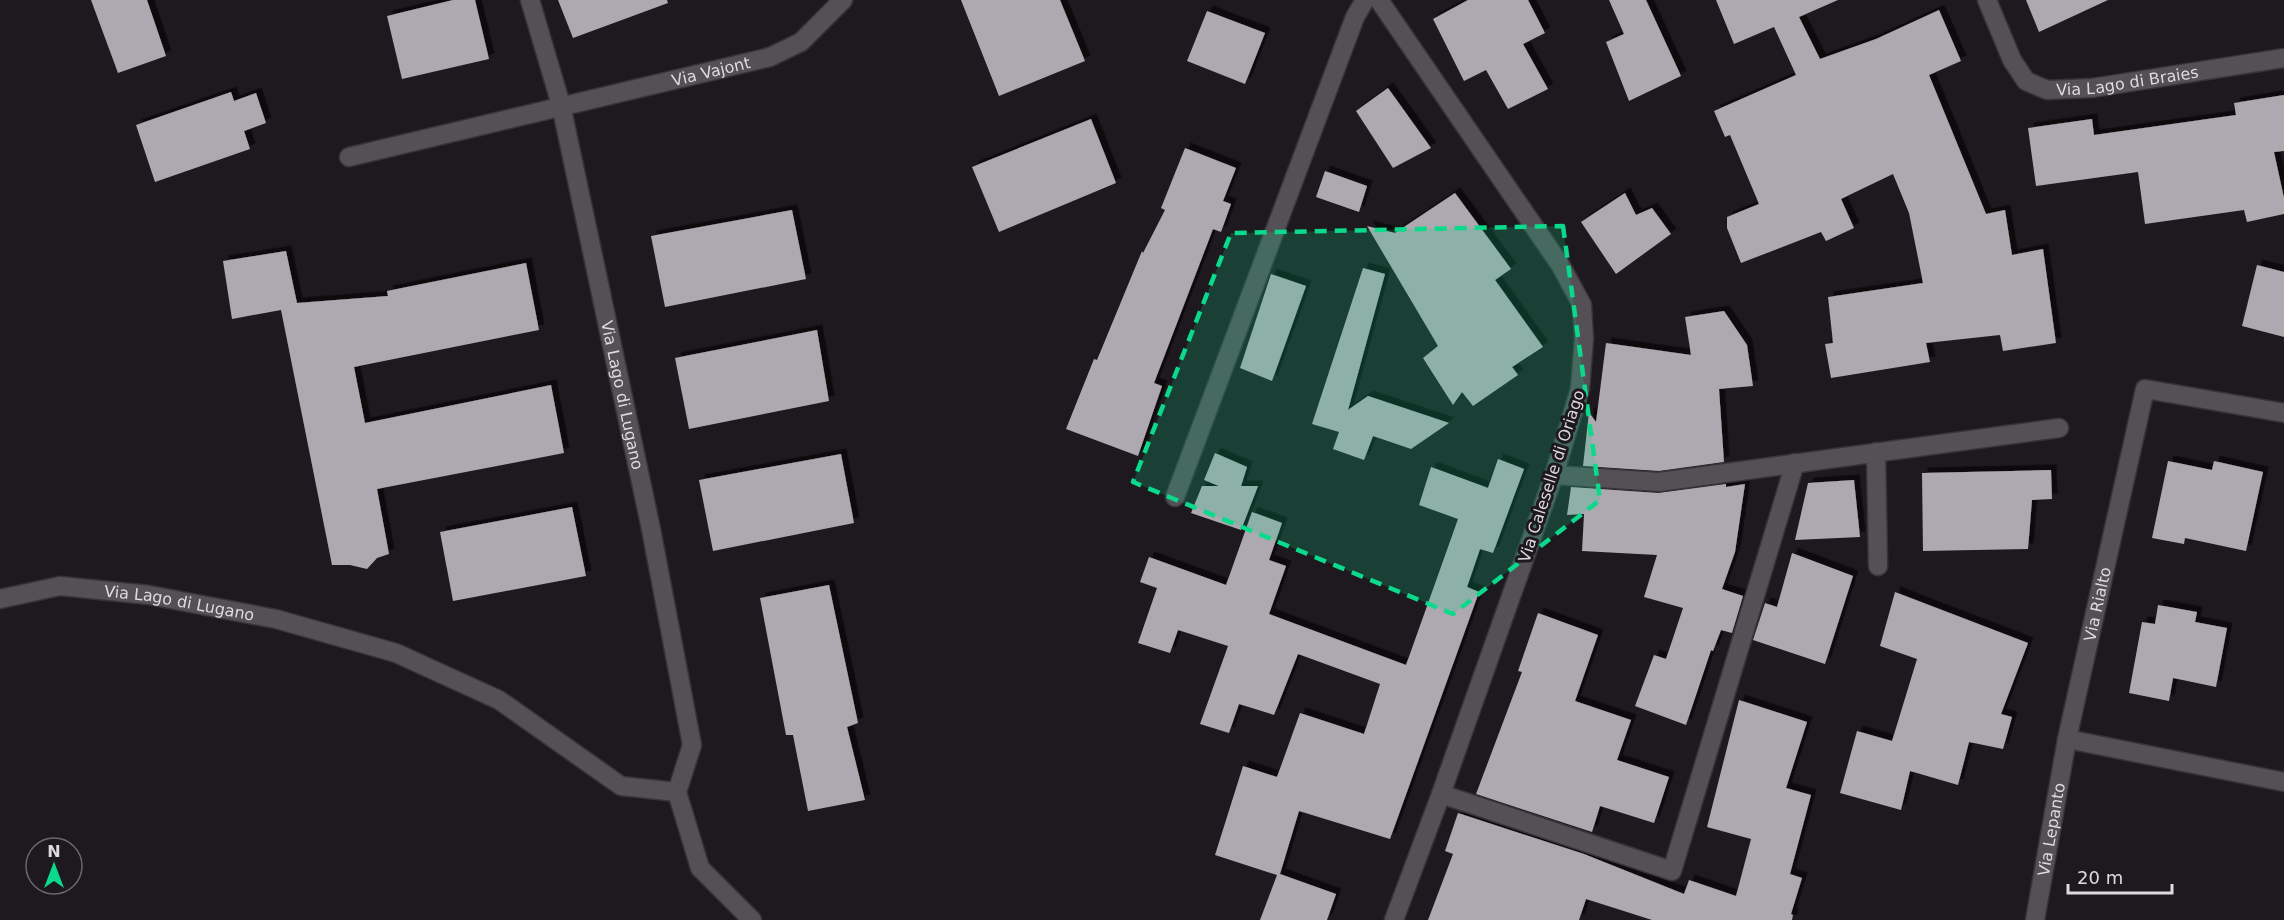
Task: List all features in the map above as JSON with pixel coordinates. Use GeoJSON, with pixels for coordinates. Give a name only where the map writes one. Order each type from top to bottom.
{"type":"FeatureCollection","features":[{"type":"Feature","properties":{"kind":"street","name":"Via Lago di Lugano"},"geometry":{"type":"LineString","coordinates":[[0,599],[60,586],[149,595],[276,619],[396,652],[499,700],[621,786],[677,792],[692,745],[651,529],[561,105],[530,0]]}},
{"type":"Feature","properties":{"kind":"street","name":"Via Vajont"},"geometry":{"type":"LineString","coordinates":[[349,157],[770,57],[801,42],[843,0]]}},
{"type":"Feature","properties":{"kind":"street"},"geometry":{"type":"LineString","coordinates":[[1175,497],[1355,17],[1365,0]]}},
{"type":"Feature","properties":{"kind":"street","name":"Via Caleselle di Oriago"},"geometry":{"type":"LineString","coordinates":[[1379,0],[1561,266],[1582,305],[1584,339],[1580,389],[1554,475],[1394,920]]}},
{"type":"Feature","properties":{"kind":"street","name":"Via Lago di Braies"},"geometry":{"type":"LineString","coordinates":[[1987,0],[2012,60],[2026,81],[2047,90],[2092,88],[2284,58]]}},
{"type":"Feature","properties":{"kind":"street","name":"Via Rialto"},"geometry":{"type":"LineString","coordinates":[[2067,739],[2145,389],[2284,413]]}},
{"type":"Feature","properties":{"kind":"street"},"geometry":{"type":"LineString","coordinates":[[1554,475],[1659,482],[2058,428]]}},
{"type":"Feature","properties":{"kind":"street"},"geometry":{"type":"LineString","coordinates":[[1876,452],[1878,566]]}},
{"type":"Feature","properties":{"kind":"street"},"geometry":{"type":"LineString","coordinates":[[1441,794],[1671,871],[1795,463]]}},
{"type":"Feature","properties":{"kind":"street"},"geometry":{"type":"LineString","coordinates":[[2067,739],[2284,782]]}},
{"type":"Feature","properties":{"kind":"street","name":"Via Lepanto"},"geometry":{"type":"LineString","coordinates":[[2035,920],[2067,739]]}},
{"type":"Feature","properties":{"kind":"street"},"geometry":{"type":"LineString","coordinates":[[677,792],[699,868],[752,920]]}},
{"type":"Feature","properties":{"kind":"highlighted area"},"geometry":{"type":"Polygon","coordinates":[[[1563,226],[1600,500],[1453,614],[1133,482],[1231,233],[1563,226]]]}},
{"type":"Feature","properties":{"kind":"building"},"geometry":{"type":"Polygon","coordinates":[[[91,0],[147,0],[166,56],[118,73],[91,0]]]}},
{"type":"Feature","properties":{"kind":"building"},"geometry":{"type":"Polygon","coordinates":[[[453,0],[475,0],[489,59],[402,79],[387,16],[453,0]]]}},
{"type":"Feature","properties":{"kind":"building"},"geometry":{"type":"Polygon","coordinates":[[[558,0],[667,0],[668,3],[573,38],[558,0]]]}},
{"type":"Feature","properties":{"kind":"building"},"geometry":{"type":"Polygon","coordinates":[[[961,0],[1060,0],[1085,61],[999,96],[961,0]]]}},
{"type":"Feature","properties":{"kind":"building"},"geometry":{"type":"Polygon","coordinates":[[[1468,0],[1528,0],[1545,33],[1523,44],[1548,89],[1508,109],[1486,70],[1464,81],[1433,19],[1468,0]]]}},
{"type":"Feature","properties":{"kind":"building"},"geometry":{"type":"Polygon","coordinates":[[[1609,0],[1646,0],[1681,76],[1629,101],[1606,42],[1624,34],[1609,0]]]}},
{"type":"Feature","properties":{"kind":"building"},"geometry":{"type":"Polygon","coordinates":[[[1716,0],[1838,0],[1799,17],[1820,59],[1876,39],[1939,10],[1961,61],[1929,75],[1986,214],[2005,210],[2012,255],[2043,249],[2056,343],[2003,351],[2000,335],[1926,343],[1930,362],[1831,378],[1825,344],[1833,343],[1828,297],[1923,283],[1909,213],[1893,174],[1841,199],[1854,228],[1826,241],[1821,232],[1741,263],[1727,228],[1727,217],[1759,204],[1730,135],[1725,137],[1714,111],[1796,75],[1774,27],[1734,44],[1716,0]]]}},
{"type":"Feature","properties":{"kind":"building"},"geometry":{"type":"Polygon","coordinates":[[[2026,0],[2108,0],[2039,32],[2026,0]]]}},
{"type":"Feature","properties":{"kind":"building"},"geometry":{"type":"Polygon","coordinates":[[[1207,11],[1265,33],[1245,84],[1187,61],[1207,11]]]}},
{"type":"Feature","properties":{"kind":"building"},"geometry":{"type":"Polygon","coordinates":[[[1388,88],[1431,148],[1393,168],[1356,111],[1388,88]]]}},
{"type":"Feature","properties":{"kind":"building"},"geometry":{"type":"Polygon","coordinates":[[[231,92],[234,101],[256,93],[266,123],[244,131],[250,149],[155,182],[136,125],[231,92]]]}},
{"type":"Feature","properties":{"kind":"building"},"geometry":{"type":"Polygon","coordinates":[[[2284,95],[2284,151],[2274,152],[2284,198],[2284,214],[2247,222],[2244,210],[2145,224],[2138,172],[2036,186],[2028,128],[2092,119],[2094,135],[2236,115],[2234,103],[2284,95]]]}},
{"type":"Feature","properties":{"kind":"building"},"geometry":{"type":"Polygon","coordinates":[[[1091,119],[1116,183],[999,232],[972,167],[1091,119]]]}},
{"type":"Feature","properties":{"kind":"building"},"geometry":{"type":"Polygon","coordinates":[[[1185,148],[1236,168],[1223,201],[1231,204],[1221,232],[1213,229],[1154,383],[1162,386],[1138,456],[1066,429],[1142,251],[1143,253],[1165,210],[1161,208],[1185,148]]]}},
{"type":"Feature","properties":{"kind":"building"},"geometry":{"type":"Polygon","coordinates":[[[1325,171],[1367,186],[1359,212],[1316,197],[1325,171]]]}},
{"type":"Feature","properties":{"kind":"building"},"geometry":{"type":"Polygon","coordinates":[[[1455,193],[1511,269],[1495,280],[1543,347],[1512,367],[1518,375],[1473,406],[1462,392],[1453,405],[1423,358],[1438,346],[1367,226],[1395,233],[1455,193]]]}},
{"type":"Feature","properties":{"kind":"building"},"geometry":{"type":"Polygon","coordinates":[[[1625,193],[1636,215],[1652,208],[1671,234],[1616,274],[1581,222],[1625,193]]]}},
{"type":"Feature","properties":{"kind":"building"},"geometry":{"type":"Polygon","coordinates":[[[792,210],[806,279],[665,307],[651,236],[792,210]]]}},
{"type":"Feature","properties":{"kind":"building"},"geometry":{"type":"Polygon","coordinates":[[[286,251],[297,303],[388,296],[387,291],[526,263],[539,330],[354,367],[365,423],[551,385],[564,453],[377,489],[389,554],[377,558],[367,569],[350,565],[332,565],[281,310],[232,319],[223,261],[286,251]]]}},
{"type":"Feature","properties":{"kind":"building"},"geometry":{"type":"Polygon","coordinates":[[[2257,265],[2284,272],[2284,337],[2242,326],[2257,265]]]}},
{"type":"Feature","properties":{"kind":"building"},"geometry":{"type":"Polygon","coordinates":[[[1363,268],[1385,274],[1348,410],[1368,396],[1449,423],[1411,449],[1373,436],[1364,460],[1333,449],[1339,432],[1312,424],[1363,268]]]}},
{"type":"Feature","properties":{"kind":"building"},"geometry":{"type":"Polygon","coordinates":[[[1271,274],[1306,286],[1272,381],[1240,368],[1271,274]]]}},
{"type":"Feature","properties":{"kind":"building"},"geometry":{"type":"Polygon","coordinates":[[[1724,311],[1747,345],[1753,386],[1719,389],[1724,462],[1659,471],[1583,466],[1589,412],[1596,422],[1606,343],[1691,355],[1685,317],[1724,311]]]}},
{"type":"Feature","properties":{"kind":"building"},"geometry":{"type":"Polygon","coordinates":[[[817,330],[829,401],[689,429],[675,358],[817,330]]]}},
{"type":"Feature","properties":{"kind":"building"},"geometry":{"type":"Polygon","coordinates":[[[1215,453],[1247,467],[1241,486],[1258,486],[1241,530],[1191,513],[1202,486],[1219,486],[1204,480],[1215,453]]]}},
{"type":"Feature","properties":{"kind":"building"},"geometry":{"type":"Polygon","coordinates":[[[841,454],[854,523],[713,551],[699,480],[841,454]]]}},
{"type":"Feature","properties":{"kind":"building"},"geometry":{"type":"Polygon","coordinates":[[[1498,459],[1524,469],[1493,553],[1480,549],[1467,587],[1479,592],[1390,839],[1299,811],[1280,874],[1336,894],[1327,920],[1260,920],[1277,875],[1215,855],[1243,766],[1277,777],[1300,713],[1364,734],[1380,684],[1298,654],[1274,715],[1239,704],[1229,733],[1200,724],[1228,646],[1178,630],[1170,653],[1138,643],[1157,588],[1140,582],[1149,557],[1226,585],[1252,512],[1282,523],[1269,560],[1286,566],[1269,614],[1406,665],[1458,519],[1419,505],[1431,467],[1488,488],[1498,459]]]}},
{"type":"Feature","properties":{"kind":"building"},"geometry":{"type":"Polygon","coordinates":[[[2168,461],[2212,470],[2214,461],[2263,472],[2246,551],[2185,538],[2184,544],[2152,538],[2168,461]]]}},
{"type":"Feature","properties":{"kind":"building"},"geometry":{"type":"Polygon","coordinates":[[[2051,470],[2052,499],[2032,500],[2028,549],[1923,551],[1922,473],[2051,470]]]}},
{"type":"Feature","properties":{"kind":"building"},"geometry":{"type":"Polygon","coordinates":[[[1854,480],[1860,537],[1795,540],[1808,483],[1854,480]]]}},
{"type":"Feature","properties":{"kind":"building"},"geometry":{"type":"Polygon","coordinates":[[[1726,484],[1726,487],[1745,484],[1735,552],[1722,589],[1743,596],[1732,633],[1721,630],[1713,651],[1711,650],[1686,725],[1635,706],[1654,655],[1666,659],[1683,608],[1644,597],[1657,555],[1582,551],[1584,514],[1567,515],[1571,487],[1658,493],[1726,484]]]}},
{"type":"Feature","properties":{"kind":"building"},"geometry":{"type":"Polygon","coordinates":[[[572,507],[586,576],[453,601],[440,532],[572,507]]]}},
{"type":"Feature","properties":{"kind":"building"},"geometry":{"type":"Polygon","coordinates":[[[1792,553],[1853,576],[1825,664],[1753,640],[1765,603],[1777,607],[1792,553]]]}},
{"type":"Feature","properties":{"kind":"building"},"geometry":{"type":"Polygon","coordinates":[[[829,585],[858,723],[847,727],[865,800],[808,811],[793,735],[786,735],[760,598],[829,585]]]}},
{"type":"Feature","properties":{"kind":"building"},"geometry":{"type":"Polygon","coordinates":[[[1895,592],[2028,643],[2001,714],[2012,717],[2003,749],[1969,742],[1958,785],[1910,771],[1901,810],[1840,793],[1857,731],[1892,741],[1917,659],[1880,646],[1895,592]]]}},
{"type":"Feature","properties":{"kind":"building"},"geometry":{"type":"Polygon","coordinates":[[[2158,605],[2197,612],[2195,622],[2227,628],[2216,687],[2173,678],[2169,701],[2129,693],[2142,622],[2155,624],[2158,605]]]}},
{"type":"Feature","properties":{"kind":"building"},"geometry":{"type":"Polygon","coordinates":[[[1538,613],[1598,635],[1575,701],[1631,720],[1617,760],[1669,777],[1654,823],[1600,806],[1592,832],[1476,794],[1522,672],[1518,671],[1538,613]]]}},
{"type":"Feature","properties":{"kind":"building"},"geometry":{"type":"Polygon","coordinates":[[[1739,700],[1807,722],[1786,788],[1811,795],[1790,874],[1802,878],[1791,914],[1793,915],[1792,920],[1652,920],[1586,899],[1579,920],[1428,920],[1453,854],[1445,851],[1458,813],[1584,854],[1684,894],[1689,880],[1736,896],[1751,839],[1707,827],[1739,700]]]}}]}
